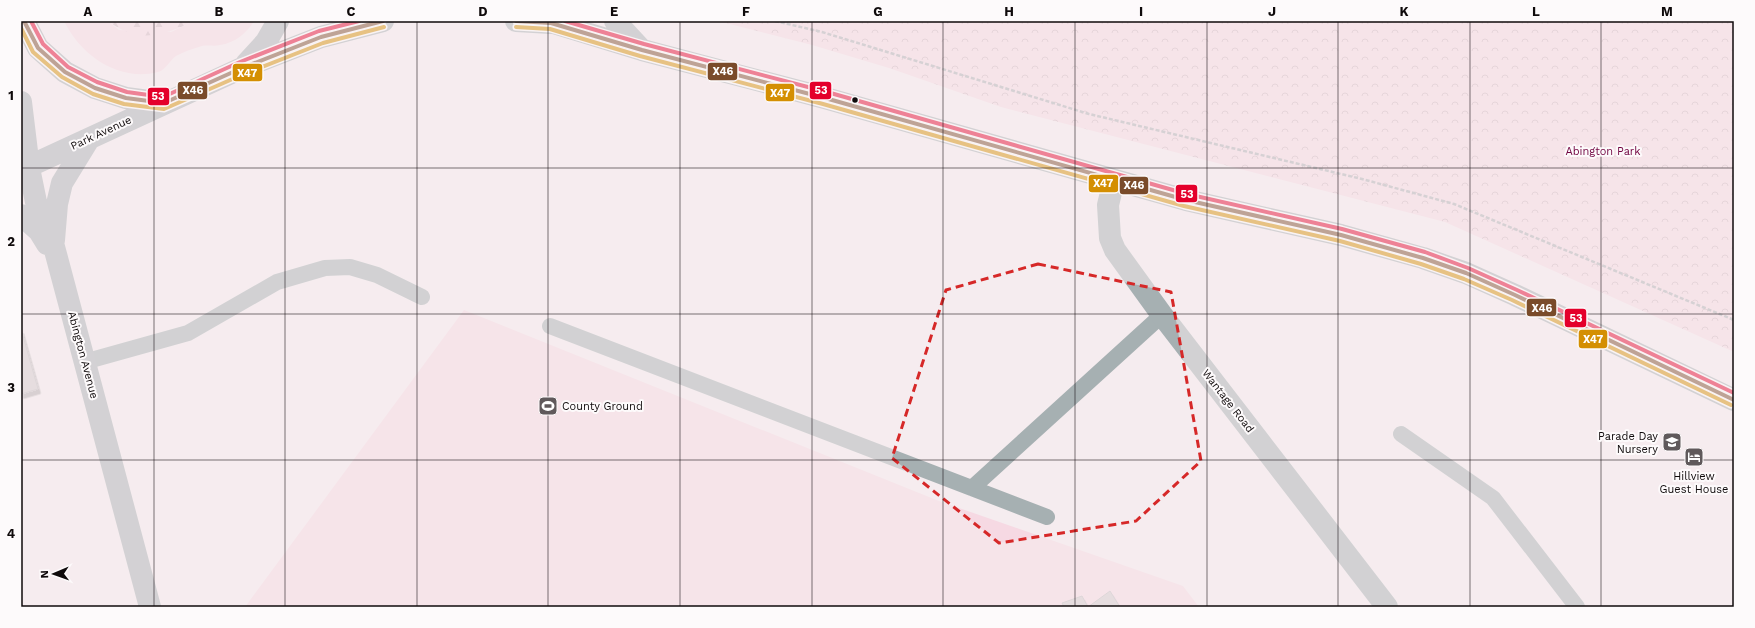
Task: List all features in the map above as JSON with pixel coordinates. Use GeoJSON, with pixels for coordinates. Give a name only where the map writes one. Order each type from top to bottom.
{"type":"FeatureCollection","features":[{"type":"Feature","properties":{"kind":"main road"},"geometry":{"type":"LineString","coordinates":[[24,21],[38,48],[65,72],[94,88],[126,98],[164,103]]}},
{"type":"Feature","properties":{"kind":"main road"},"geometry":{"type":"LineString","coordinates":[[242,68],[266,42],[278,21]]}},
{"type":"Feature","properties":{"kind":"main road","name":"Park Avenue"},"geometry":{"type":"LineString","coordinates":[[25,169],[242,68],[321,37],[383,21]]}},
{"type":"Feature","properties":{"kind":"main road"},"geometry":{"type":"LineString","coordinates":[[516,21],[549,22],[642,50],[825,98],[1186,200],[1384,246],[1466,273],[1734,400]]}},
{"type":"Feature","properties":{"kind":"main road"},"geometry":{"type":"LineString","coordinates":[[615,21],[642,50]]}},
{"type":"Feature","properties":{"kind":"main road","name":"Abington Avenue"},"geometry":{"type":"LineString","coordinates":[[21,102],[25,169],[36,202],[56,251],[84,362],[150,607]]}},
{"type":"Feature","properties":{"kind":"main road"},"geometry":{"type":"LineString","coordinates":[[56,251],[57,204],[62,183],[89,139]]}},
{"type":"Feature","properties":{"kind":"main road"},"geometry":{"type":"LineString","coordinates":[[21,215],[39,231],[56,251]]}},
{"type":"Feature","properties":{"kind":"street","name":"Wantage Road"},"geometry":{"type":"LineString","coordinates":[[1114,180],[1108,205],[1110,238],[1115,250],[1162,315],[1387,607]]}},
{"type":"Feature","properties":{"kind":"lane"},"geometry":{"type":"LineString","coordinates":[[84,362],[188,334],[277,282],[325,268],[350,267],[377,275],[422,297]]}},
{"type":"Feature","properties":{"kind":"lane"},"geometry":{"type":"LineString","coordinates":[[972,488],[1162,315]]}},
{"type":"Feature","properties":{"kind":"lane"},"geometry":{"type":"LineString","coordinates":[[550,326],[1047,517]]}},
{"type":"Feature","properties":{"kind":"lane"},"geometry":{"type":"LineString","coordinates":[[1402,434],[1493,498],[1577,607]]}},
{"type":"Feature","properties":{"kind":"path"},"geometry":{"type":"LineString","coordinates":[[775,21],[822,32],[1089,114],[1362,179],[1454,204],[1734,320]]}},
{"type":"Feature","properties":{"kind":"highlighted area"},"geometry":{"type":"Polygon","coordinates":[[[1038,264],[1171,292],[1201,461],[1136,521],[999,543],[892,458],[946,290],[1038,264]]]}},
{"type":"Feature","properties":{"kind":"green space"},"geometry":{"type":"Polygon","coordinates":[[[64,21],[108,21],[119,30],[171,32],[194,21],[254,21],[248,30],[236,40],[218,46],[202,46],[188,51],[176,56],[161,71],[143,74],[129,73],[116,69],[91,55],[71,34],[64,21]]]}},
{"type":"Feature","properties":{"kind":"green space"},"geometry":{"type":"Polygon","coordinates":[[[108,21],[194,21],[172,31],[161,34],[140,35],[130,33],[108,21]]]}},
{"type":"Feature","properties":{"kind":"green space","name":"Abington Park"},"geometry":{"type":"Polygon","coordinates":[[[718,21],[1734,21],[1734,352],[1445,222],[1001,107],[889,68],[812,45],[718,21]]]}},
{"type":"Feature","properties":{"kind":"green space","name":"County Ground"},"geometry":{"type":"Polygon","coordinates":[[[464,310],[939,501],[1183,586],[1199,607],[245,607],[464,310]]]}},
{"type":"Feature","properties":{"kind":"building"},"geometry":{"type":"Polygon","coordinates":[[[21,329],[38,389],[21,394],[21,329]]]}},
{"type":"Feature","properties":{"kind":"building"},"geometry":{"type":"Polygon","coordinates":[[[1110,591],[1120,607],[1088,607],[1110,591]]]}},
{"type":"Feature","properties":{"kind":"building"},"geometry":{"type":"Polygon","coordinates":[[[1082,596],[1088,607],[1064,607],[1062,603],[1082,596]]]}},
{"type":"Feature","properties":{"kind":"transit line","name":"X46"},"geometry":{"type":"LineString","coordinates":[[24,21],[38,48],[65,72],[95,88],[126,98],[164,103],[242,68],[321,37],[383,21]]}},
{"type":"Feature","properties":{"kind":"transit line","name":"53"},"geometry":{"type":"LineString","coordinates":[[31,21],[43,44],[68,67],[97,82],[127,92],[163,97],[240,62],[319,31],[359,21]]}},
{"type":"Feature","properties":{"kind":"transit line","name":"X46"},"geometry":{"type":"LineString","coordinates":[[516,21],[551,23],[642,50],[825,98],[1186,200],[1341,235],[1423,258],[1466,273],[1515,295],[1734,400]]}},
{"type":"Feature","properties":{"kind":"transit line","name":"53"},"geometry":{"type":"LineString","coordinates":[[565,21],[644,44],[827,92],[1187,194],[1342,229],[1425,252],[1468,268],[1517,290],[1734,393]]}},
{"type":"Feature","properties":{"kind":"transit line","name":"X47"},"geometry":{"type":"LineString","coordinates":[[21,28],[33,52],[62,77],[93,94],[124,104],[164,109],[244,74],[323,43],[384,27]]}},
{"type":"Feature","properties":{"kind":"transit line","name":"X47"},"geometry":{"type":"LineString","coordinates":[[516,27],[550,29],[640,56],[823,104],[1184,206],[1340,241],[1421,264],[1464,279],[1512,300],[1731,405]]}},
{"type":"Feature","properties":{"kind":"place","name":"County Ground"},"geometry":{"type":"Point","coordinates":[548,406]}},
{"type":"Feature","properties":{"kind":"place","name":"Parade Day Nursery"},"geometry":{"type":"Point","coordinates":[1672,442]}},
{"type":"Feature","properties":{"kind":"place","name":"Hillview Guest House"},"geometry":{"type":"Point","coordinates":[1694,457]}}]}
